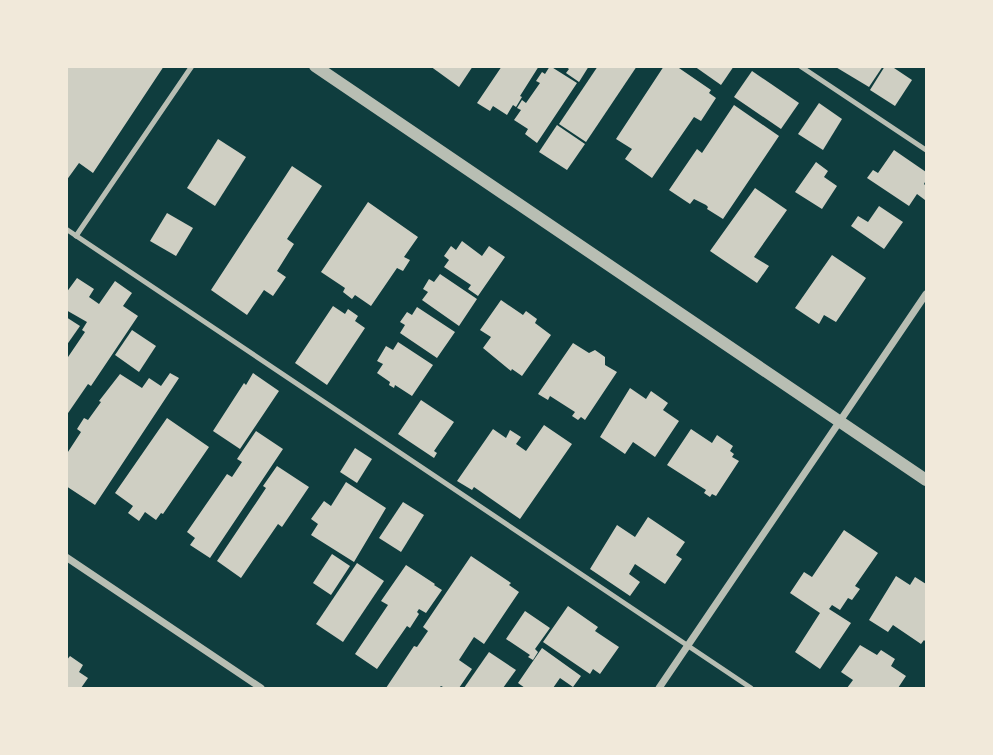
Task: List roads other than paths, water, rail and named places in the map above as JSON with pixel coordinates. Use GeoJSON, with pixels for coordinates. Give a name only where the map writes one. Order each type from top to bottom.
{"type":"FeatureCollection","features":[{"type":"Feature","properties":{"kind":"street"},"geometry":{"type":"LineString","coordinates":[[315,66],[926,480]]}},
{"type":"Feature","properties":{"kind":"street"},"geometry":{"type":"LineString","coordinates":[[659,688],[926,294]]}},
{"type":"Feature","properties":{"kind":"street"},"geometry":{"type":"LineString","coordinates":[[66,557],[261,688]]}},
{"type":"Feature","properties":{"kind":"lane"},"geometry":{"type":"LineString","coordinates":[[76,236],[192,66]]}},
{"type":"Feature","properties":{"kind":"lane"},"geometry":{"type":"LineString","coordinates":[[800,66],[926,150]]}},
{"type":"Feature","properties":{"kind":"lane"},"geometry":{"type":"LineString","coordinates":[[66,229],[751,688]]}}]}
